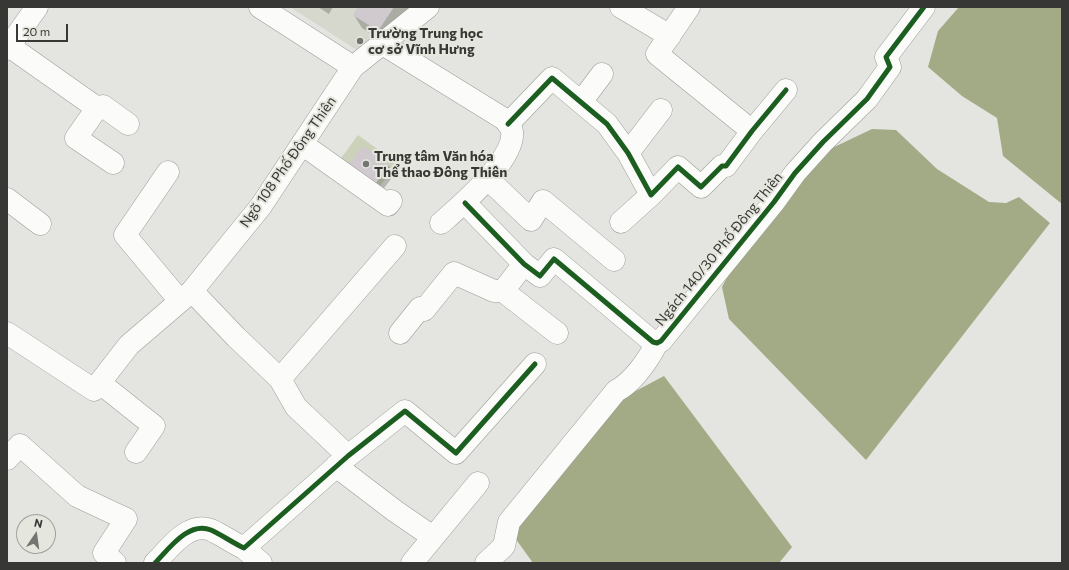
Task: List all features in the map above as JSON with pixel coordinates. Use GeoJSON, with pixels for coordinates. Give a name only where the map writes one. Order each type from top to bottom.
{"type":"FeatureCollection","features":[{"type":"Feature","properties":{"kind":"street"},"geometry":{"type":"LineString","coordinates":[[37,7],[10,41],[97,108]]}},
{"type":"Feature","properties":{"kind":"street"},"geometry":{"type":"LineString","coordinates":[[260,7],[353,66]]}},
{"type":"Feature","properties":{"kind":"street","name":"Ngõ 108 Phố Đông Thiên"},"geometry":{"type":"LineString","coordinates":[[100,383],[129,345],[186,296],[261,206],[353,66],[428,7]]}},
{"type":"Feature","properties":{"kind":"street"},"geometry":{"type":"LineString","coordinates":[[621,7],[670,36]]}},
{"type":"Feature","properties":{"kind":"street"},"geometry":{"type":"LineString","coordinates":[[689,7],[657,54],[752,131]]}},
{"type":"Feature","properties":{"kind":"street","name":"Ngách 140/30 Phố Đông Thiên"},"geometry":{"type":"LineString","coordinates":[[465,203],[524,264],[540,276],[554,260],[653,342],[661,341],[774,202],[795,173],[823,142],[867,98],[890,67],[886,57],[924,7]]}},
{"type":"Feature","properties":{"kind":"street"},"geometry":{"type":"LineString","coordinates":[[381,43],[504,119],[511,127],[512,133],[509,151],[488,179],[465,203],[441,224]]}},
{"type":"Feature","properties":{"kind":"street"},"geometry":{"type":"LineString","coordinates":[[581,102],[602,74]]}},
{"type":"Feature","properties":{"kind":"street"},"geometry":{"type":"LineString","coordinates":[[508,124],[552,78],[607,124],[628,153],[651,196]]}},
{"type":"Feature","properties":{"kind":"street"},"geometry":{"type":"LineString","coordinates":[[621,222],[651,196],[678,167],[701,187],[722,166],[726,166],[752,131],[786,90]]}},
{"type":"Feature","properties":{"kind":"street"},"geometry":{"type":"LineString","coordinates":[[113,163],[76,138],[97,108],[103,106],[128,124]]}},
{"type":"Feature","properties":{"kind":"street"},"geometry":{"type":"LineString","coordinates":[[628,153],[661,110]]}},
{"type":"Feature","properties":{"kind":"street"},"geometry":{"type":"LineString","coordinates":[[302,144],[388,205],[391,201]]}},
{"type":"Feature","properties":{"kind":"street"},"geometry":{"type":"LineString","coordinates":[[168,172],[125,235],[186,296],[236,337],[280,380],[296,407],[342,461],[395,511],[433,537]]}},
{"type":"Feature","properties":{"kind":"street"},"geometry":{"type":"LineString","coordinates":[[488,179],[531,220],[543,201],[614,260]]}},
{"type":"Feature","properties":{"kind":"street"},"geometry":{"type":"LineString","coordinates":[[7,199],[40,224]]}},
{"type":"Feature","properties":{"kind":"street"},"geometry":{"type":"LineString","coordinates":[[280,380],[395,246]]}},
{"type":"Feature","properties":{"kind":"street"},"geometry":{"type":"LineString","coordinates":[[503,291],[524,264]]}},
{"type":"Feature","properties":{"kind":"street"},"geometry":{"type":"LineString","coordinates":[[400,334],[420,308],[424,310],[454,273],[494,291],[503,291],[557,333]]}},
{"type":"Feature","properties":{"kind":"street"},"geometry":{"type":"LineString","coordinates":[[7,333],[94,390],[100,383],[154,426],[136,452]]}},
{"type":"Feature","properties":{"kind":"street"},"geometry":{"type":"LineString","coordinates":[[486,563],[504,546],[509,522],[616,391],[624,387],[651,355],[657,342]]}},
{"type":"Feature","properties":{"kind":"street"},"geometry":{"type":"LineString","coordinates":[[244,548],[342,461],[404,411],[456,453],[535,364]]}},
{"type":"Feature","properties":{"kind":"street"},"geometry":{"type":"LineString","coordinates":[[7,459],[20,445],[77,496],[126,519],[104,553],[115,563]]}},
{"type":"Feature","properties":{"kind":"street"},"geometry":{"type":"LineString","coordinates":[[412,563],[478,483]]}},
{"type":"Feature","properties":{"kind":"street"},"geometry":{"type":"LineString","coordinates":[[155,563],[185,534],[197,528],[210,530],[244,548],[261,563]]}},
{"type":"Feature","properties":{"kind":"shaded area","name":"Trường Trung học cơ sở Vĩnh Hưng"},"geometry":{"type":"Polygon","coordinates":[[[290,7],[417,7],[363,54],[290,7]]]}},
{"type":"Feature","properties":{"kind":"shaded area"},"geometry":{"type":"Polygon","coordinates":[[[959,7],[1062,7],[1062,204],[1003,156],[997,118],[962,96],[928,67],[938,31],[959,7]]]}},
{"type":"Feature","properties":{"kind":"shaded area"},"geometry":{"type":"Polygon","coordinates":[[[872,129],[896,130],[937,169],[989,202],[1006,203],[1019,197],[1050,223],[866,460],[729,319],[722,287],[737,258],[828,150],[872,129]]]}},
{"type":"Feature","properties":{"kind":"shaded area","name":"Trung tâm Văn hóa Thể thao Đông Thiên"},"geometry":{"type":"Polygon","coordinates":[[[358,135],[397,163],[375,193],[336,165],[358,135]]]}},
{"type":"Feature","properties":{"kind":"shaded area"},"geometry":{"type":"Polygon","coordinates":[[[664,376],[792,547],[779,563],[533,563],[510,531],[615,402],[664,376]]]}},
{"type":"Feature","properties":{"kind":"building"},"geometry":{"type":"Polygon","coordinates":[[[358,7],[394,7],[378,31],[353,15],[358,7]]]}},
{"type":"Feature","properties":{"kind":"building"},"geometry":{"type":"Polygon","coordinates":[[[363,146],[389,165],[373,187],[346,168],[363,146]]]}},
{"type":"Feature","properties":{"kind":"cycle path"},"geometry":{"type":"LineString","coordinates":[[465,203],[524,264],[540,276],[554,259],[653,342],[657,343],[661,341],[774,202],[795,173],[823,142],[867,99],[890,67],[886,57],[924,7]]}},
{"type":"Feature","properties":{"kind":"cycle path"},"geometry":{"type":"LineString","coordinates":[[508,124],[552,78],[607,124],[628,153],[651,195],[678,167],[701,187],[722,166],[726,166],[752,131],[786,90]]}},
{"type":"Feature","properties":{"kind":"cycle path"},"geometry":{"type":"LineString","coordinates":[[155,563],[180,538],[195,529],[203,528],[211,530],[244,548],[348,456],[405,411],[456,453],[535,364]]}},
{"type":"Feature","properties":{"kind":"place","name":"Trường Trung học cơ sở Vĩnh Hưng"},"geometry":{"type":"Point","coordinates":[360,41]}},
{"type":"Feature","properties":{"kind":"place","name":"Trung tâm Văn hóa Thể thao Đông Thiên"},"geometry":{"type":"Point","coordinates":[366,164]}}]}
